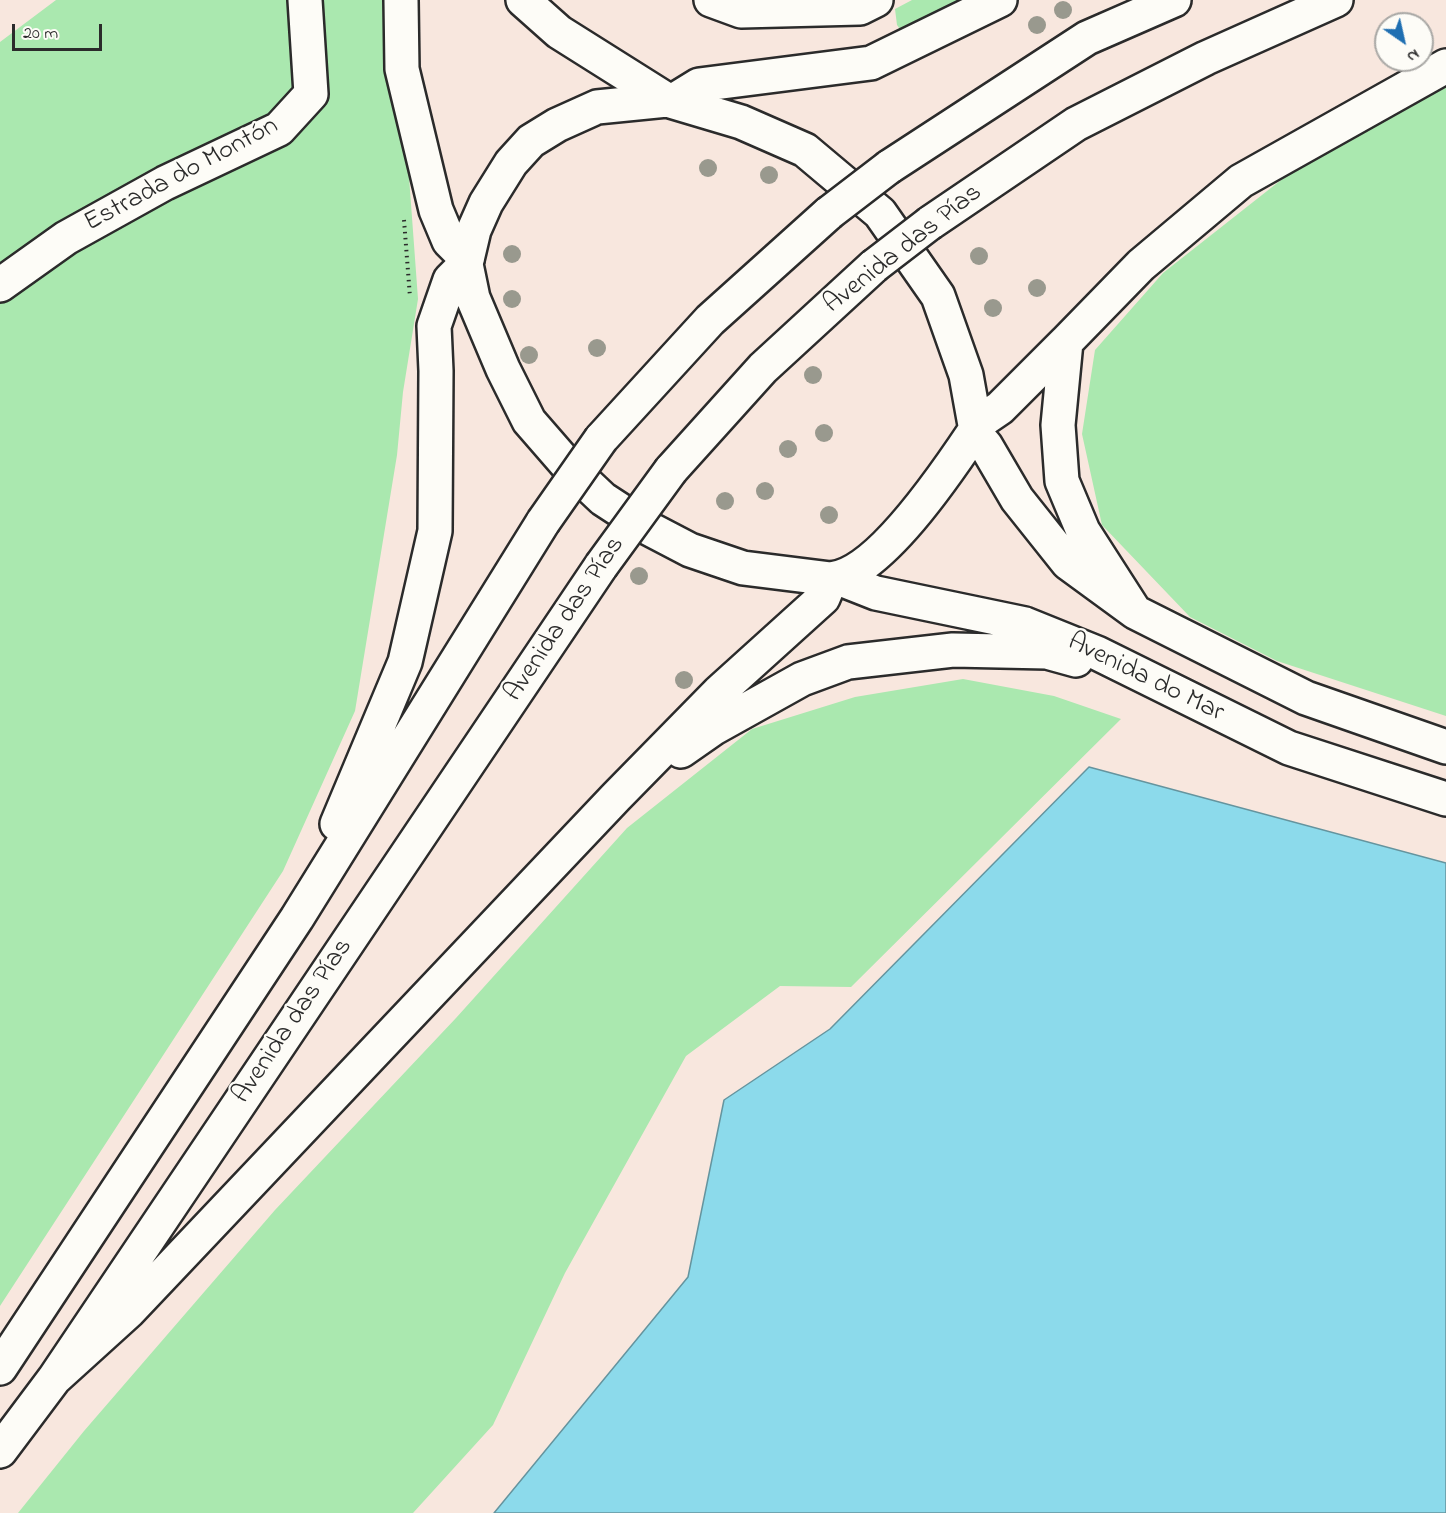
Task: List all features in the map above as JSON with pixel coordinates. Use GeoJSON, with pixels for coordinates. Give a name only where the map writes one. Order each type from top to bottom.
{"type":"FeatureCollection","features":[{"type":"Feature","properties":{"kind":"main road","name":"Estrada do Montón"},"geometry":{"type":"LineString","coordinates":[[0,285],[66,238],[165,183],[279,129],[311,94],[305,0]]}},
{"type":"Feature","properties":{"kind":"main road"},"geometry":{"type":"LineString","coordinates":[[401,0],[402,69],[436,210],[449,241],[466,262]]}},
{"type":"Feature","properties":{"kind":"main road"},"geometry":{"type":"LineString","coordinates":[[523,0],[559,32],[670,100],[741,122],[805,150],[880,213],[938,296],[966,375],[975,429]]}},
{"type":"Feature","properties":{"kind":"main road"},"geometry":{"type":"LineString","coordinates":[[711,0],[741,11],[860,8],[876,0]]}},
{"type":"Feature","properties":{"kind":"main road"},"geometry":{"type":"LineString","coordinates":[[297,918],[405,662],[435,531],[434,326],[450,280],[466,262],[474,230],[486,203],[511,163],[531,141],[557,124],[597,107],[670,100],[699,85],[871,63],[1000,0]]}},
{"type":"Feature","properties":{"kind":"main road","name":"Avenida das Pías"},"geometry":{"type":"LineString","coordinates":[[4,1361],[297,918],[543,522],[601,439],[710,320],[829,213],[889,167],[1087,38],[1174,0]]}},
{"type":"Feature","properties":{"kind":"main road","name":"Avenida das Pías"},"geometry":{"type":"LineString","coordinates":[[0,1451],[54,1379],[601,566],[671,470],[763,368],[874,266],[930,224],[1076,124],[1206,58],[1336,0]]}},
{"type":"Feature","properties":{"kind":"main road"},"geometry":{"type":"LineString","coordinates":[[54,1379],[129,1311],[718,692],[823,598],[835,579],[865,562],[912,518],[954,462],[975,429],[1000,408],[1141,265],[1241,181],[1446,66]]}},
{"type":"Feature","properties":{"kind":"main road","name":"Avenida do Mar"},"geometry":{"type":"LineString","coordinates":[[466,262],[472,298],[502,369],[529,421],[569,467],[603,499],[646,527],[701,554],[743,568],[835,579],[876,593],[1025,624],[1097,653],[1289,748],[1446,799]]}},
{"type":"Feature","properties":{"kind":"main road"},"geometry":{"type":"LineString","coordinates":[[1066,342],[1058,425],[1062,481],[1083,531],[1135,612]]}},
{"type":"Feature","properties":{"kind":"main road","name":"Avenida do Mar"},"geometry":{"type":"LineString","coordinates":[[975,429],[1017,499],[1068,563],[1135,612],[1306,698],[1446,747]]}},
{"type":"Feature","properties":{"kind":"main road"},"geometry":{"type":"LineString","coordinates":[[616,797],[714,728],[802,679],[848,662],[953,650],[1047,652],[1150,680]]}},
{"type":"Feature","properties":{"kind":"green space"},"geometry":{"type":"Polygon","coordinates":[[[56,0],[416,0],[406,136],[418,299],[403,392],[397,455],[355,711],[283,871],[0,1306],[0,42],[56,0]]]}},
{"type":"Feature","properties":{"kind":"green space"},"geometry":{"type":"Polygon","coordinates":[[[912,0],[965,0],[902,32],[897,25],[895,9],[912,0]]]}},
{"type":"Feature","properties":{"kind":"green space"},"geometry":{"type":"Polygon","coordinates":[[[1446,82],[1446,716],[1277,661],[1190,617],[1102,525],[1082,434],[1095,350],[1163,273],[1314,154],[1446,82]]]}},
{"type":"Feature","properties":{"kind":"green space"},"geometry":{"type":"Polygon","coordinates":[[[963,679],[1054,696],[1121,719],[851,987],[780,986],[686,1056],[565,1273],[493,1425],[413,1513],[18,1513],[84,1431],[275,1210],[456,1018],[627,828],[752,729],[855,697],[963,679]]]}},
{"type":"Feature","properties":{"kind":"water"},"geometry":{"type":"Polygon","coordinates":[[[1089,767],[1446,863],[1446,1513],[494,1513],[688,1277],[724,1100],[830,1029],[1089,767]]]}}]}
